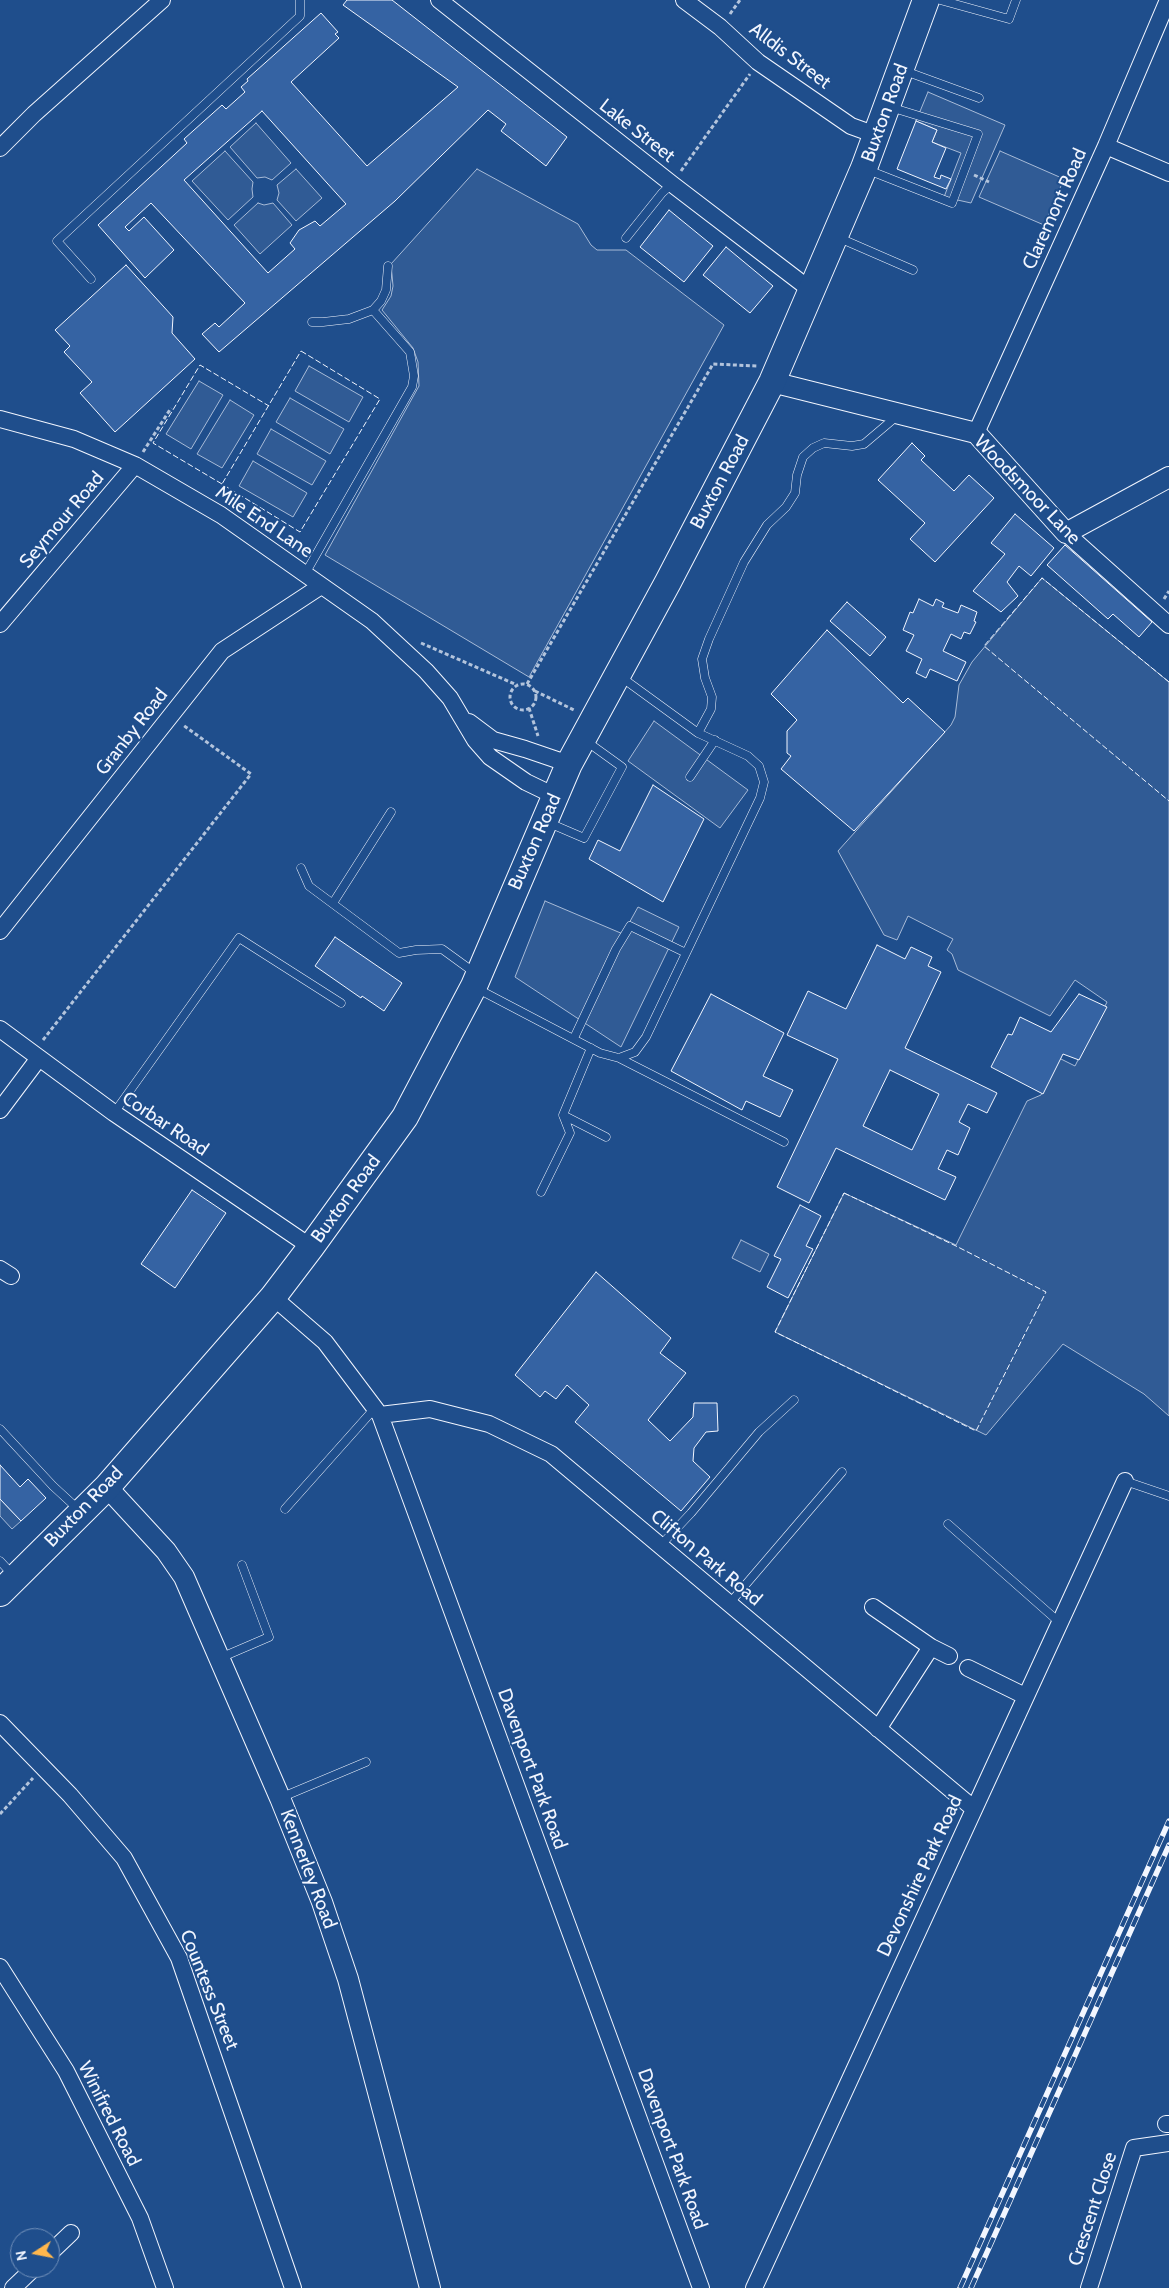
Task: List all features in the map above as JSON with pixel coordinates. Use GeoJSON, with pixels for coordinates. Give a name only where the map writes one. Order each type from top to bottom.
{"type":"FeatureCollection","features":[{"type":"Feature","properties":{"kind":"highway","name":"Buxton Road"},"geometry":{"type":"LineString","coordinates":[[5,1577],[82,1512],[107,1487],[273,1297],[312,1247],[405,1117],[477,981],[569,764],[668,582],[775,374],[864,168],[926,0]]}},
{"type":"Feature","properties":{"kind":"street"},"geometry":{"type":"LineString","coordinates":[[0,148],[34,114],[162,0]]}},
{"type":"Feature","properties":{"kind":"street","name":"Lake Street"},"geometry":{"type":"LineString","coordinates":[[439,0],[672,184],[812,291]]}},
{"type":"Feature","properties":{"kind":"street","name":"Alldis Street"},"geometry":{"type":"LineString","coordinates":[[684,0],[720,27],[758,62],[851,126],[876,135]]}},
{"type":"Feature","properties":{"kind":"street","name":"Claremont Road"},"geometry":{"type":"LineString","coordinates":[[976,433],[1106,146],[1168,0]]}},
{"type":"Feature","properties":{"kind":"street"},"geometry":{"type":"LineString","coordinates":[[1106,146],[1169,173]]}},
{"type":"Feature","properties":{"kind":"street","name":"Woodsmoor Lane"},"geometry":{"type":"LineString","coordinates":[[775,374],[899,413],[976,433],[1066,533],[1169,625]]}},
{"type":"Feature","properties":{"kind":"street","name":"Mile End Lane"},"geometry":{"type":"LineString","coordinates":[[0,419],[74,439],[135,465],[221,514],[372,621],[426,671],[450,698],[465,720],[475,740],[490,757],[526,782],[556,796]]}},
{"type":"Feature","properties":{"kind":"street","name":"Seymour Road"},"geometry":{"type":"LineString","coordinates":[[0,624],[135,465]]}},
{"type":"Feature","properties":{"kind":"street"},"geometry":{"type":"LineString","coordinates":[[1066,533],[1169,477]]}},
{"type":"Feature","properties":{"kind":"street","name":"Granby Road"},"geometry":{"type":"LineString","coordinates":[[0,931],[222,651],[321,586]]}},
{"type":"Feature","properties":{"kind":"street","name":"Mile End Lane"},"geometry":{"type":"LineString","coordinates":[[465,720],[493,740],[569,764]]}},
{"type":"Feature","properties":{"kind":"street","name":"Corbar Road"},"geometry":{"type":"LineString","coordinates":[[0,1028],[114,1113],[312,1247]]}},
{"type":"Feature","properties":{"kind":"street"},"geometry":{"type":"LineString","coordinates":[[0,1110],[36,1055]]}},
{"type":"Feature","properties":{"kind":"street","name":"Davenport Park Road"},"geometry":{"type":"LineString","coordinates":[[273,1297],[325,1342],[377,1412],[702,2288]]}},
{"type":"Feature","properties":{"kind":"street","name":"Clifton Park Road"},"geometry":{"type":"LineString","coordinates":[[377,1412],[430,1409],[489,1424],[551,1454],[973,1808]]}},
{"type":"Feature","properties":{"kind":"street","name":"Devonshire Park Road"},"geometry":{"type":"LineString","coordinates":[[754,2288],[973,1808],[1125,1481]]}},
{"type":"Feature","properties":{"kind":"street","name":"Kennerley Road"},"geometry":{"type":"LineString","coordinates":[[107,1487],[175,1563],[184,1577],[280,1798],[322,1902],[348,1979],[430,2288]]}},
{"type":"Feature","properties":{"kind":"street"},"geometry":{"type":"LineString","coordinates":[[873,1607],[931,1647],[949,1656]]}},
{"type":"Feature","properties":{"kind":"street"},"geometry":{"type":"LineString","coordinates":[[878,1729],[931,1647]]}},
{"type":"Feature","properties":{"kind":"street"},"geometry":{"type":"LineString","coordinates":[[968,1668],[1026,1696]]}},
{"type":"Feature","properties":{"kind":"street","name":"Countess Street"},"geometry":{"type":"LineString","coordinates":[[0,1723],[44,1767],[124,1858],[179,1958],[293,2288]]}},
{"type":"Feature","properties":{"kind":"street","name":"Winifred Road"},"geometry":{"type":"LineString","coordinates":[[0,1967],[66,2071],[140,2218],[165,2288]]}},
{"type":"Feature","properties":{"kind":"street","name":"Crescent Close"},"geometry":{"type":"LineString","coordinates":[[1089,2288],[1134,2148],[1169,2143]]}},
{"type":"Feature","properties":{"kind":"street"},"geometry":{"type":"LineString","coordinates":[[60,2243],[71,2233]]}},
{"type":"Feature","properties":{"kind":"street"},"geometry":{"type":"LineString","coordinates":[[13,2288],[24,2278]]}},
{"type":"Feature","properties":{"kind":"lane"},"geometry":{"type":"LineString","coordinates":[[91,279],[57,241],[300,16],[300,0]]}},
{"type":"Feature","properties":{"kind":"lane"},"geometry":{"type":"LineString","coordinates":[[940,0],[1009,19],[1016,0]]}},
{"type":"Feature","properties":{"kind":"lane"},"geometry":{"type":"LineString","coordinates":[[901,69],[979,98]]}},
{"type":"Feature","properties":{"kind":"lane"},"geometry":{"type":"LineString","coordinates":[[864,168],[952,204],[978,134],[888,106]]}},
{"type":"Feature","properties":{"kind":"lane"},"geometry":{"type":"LineString","coordinates":[[626,238],[662,192],[672,184]]}},
{"type":"Feature","properties":{"kind":"lane"},"geometry":{"type":"LineString","coordinates":[[836,236],[913,270]]}},
{"type":"Feature","properties":{"kind":"lane"},"geometry":{"type":"LineString","coordinates":[[312,322],[349,319],[373,310],[381,301],[386,290],[388,266]]}},
{"type":"Feature","properties":{"kind":"lane"},"geometry":{"type":"LineString","coordinates":[[305,574],[412,386],[414,376],[410,352],[373,310]]}},
{"type":"Feature","properties":{"kind":"lane"},"geometry":{"type":"LineString","coordinates":[[698,733],[711,709],[712,697],[702,660],[708,640],[744,562],[767,525],[786,507],[795,493],[803,457],[824,443],[852,446],[864,444],[899,413]]}},
{"type":"Feature","properties":{"kind":"lane"},"geometry":{"type":"LineString","coordinates":[[617,674],[698,733],[748,756],[759,766],[764,782],[760,798],[646,1037],[635,1052],[618,1058]]}},
{"type":"Feature","properties":{"kind":"lane"},"geometry":{"type":"LineString","coordinates":[[544,821],[584,838],[622,767],[588,729]]}},
{"type":"Feature","properties":{"kind":"lane"},"geometry":{"type":"LineString","coordinates":[[690,777],[715,740]]}},
{"type":"Feature","properties":{"kind":"lane"},"geometry":{"type":"LineString","coordinates":[[333,903],[391,812]]}},
{"type":"Feature","properties":{"kind":"lane"},"geometry":{"type":"LineString","coordinates":[[301,868],[309,886],[400,953],[442,949],[477,981],[591,1048],[600,1053],[618,1058],[784,1142]]}},
{"type":"Feature","properties":{"kind":"lane"},"geometry":{"type":"LineString","coordinates":[[574,1038],[627,929],[634,926],[686,953]]}},
{"type":"Feature","properties":{"kind":"lane"},"geometry":{"type":"LineString","coordinates":[[114,1113],[239,938],[340,1003]]}},
{"type":"Feature","properties":{"kind":"lane"},"geometry":{"type":"LineString","coordinates":[[541,1192],[570,1133],[563,1115],[591,1048]]}},
{"type":"Feature","properties":{"kind":"lane"},"geometry":{"type":"LineString","coordinates":[[563,1115],[606,1137]]}},
{"type":"Feature","properties":{"kind":"lane"},"geometry":{"type":"LineString","coordinates":[[660,1546],[691,1513],[759,1432],[794,1400]]}},
{"type":"Feature","properties":{"kind":"lane"},"geometry":{"type":"LineString","coordinates":[[285,1509],[377,1412]]}},
{"type":"Feature","properties":{"kind":"lane"},"geometry":{"type":"LineString","coordinates":[[0,1429],[53,1486],[82,1512]]}},
{"type":"Feature","properties":{"kind":"lane"},"geometry":{"type":"LineString","coordinates":[[730,1604],[842,1472]]}},
{"type":"Feature","properties":{"kind":"lane"},"geometry":{"type":"LineString","coordinates":[[1125,1481],[1169,1496]]}},
{"type":"Feature","properties":{"kind":"lane"},"geometry":{"type":"LineString","coordinates":[[948,1524],[1059,1622]]}},
{"type":"Feature","properties":{"kind":"lane"},"geometry":{"type":"LineString","coordinates":[[219,1658],[269,1637],[242,1565]]}},
{"type":"Feature","properties":{"kind":"lane"},"geometry":{"type":"LineString","coordinates":[[280,1798],[366,1762]]}},
{"type":"Feature","properties":{"kind":"path"},"geometry":{"type":"LineString","coordinates":[[672,184],[758,62]]}},
{"type":"Feature","properties":{"kind":"path"},"geometry":{"type":"LineString","coordinates":[[527,684],[712,364],[775,374]]}},
{"type":"Feature","properties":{"kind":"path"},"geometry":{"type":"LineString","coordinates":[[135,465],[171,408]]}},
{"type":"Feature","properties":{"kind":"path"},"geometry":{"type":"LineString","coordinates":[[418,641],[517,685],[527,684]]}},
{"type":"Feature","properties":{"kind":"path"},"geometry":{"type":"LineString","coordinates":[[527,684],[588,729]]}},
{"type":"Feature","properties":{"kind":"path"},"geometry":{"type":"LineString","coordinates":[[517,685],[510,694],[512,703],[518,708],[528,708],[535,700],[534,691]]}},
{"type":"Feature","properties":{"kind":"path"},"geometry":{"type":"LineString","coordinates":[[528,708],[538,738],[529,738]]}},
{"type":"Feature","properties":{"kind":"path"},"geometry":{"type":"LineString","coordinates":[[36,1055],[251,774],[170,716]]}},
{"type":"Feature","properties":{"kind":"path"},"geometry":{"type":"LineString","coordinates":[[0,1814],[44,1767]]}},
{"type":"Feature","properties":{"kind":"shaded area"},"geometry":{"type":"Polygon","coordinates":[[[928,92],[1005,125],[971,203],[944,197],[961,153],[932,142],[937,130],[916,121],[928,92]]]}},
{"type":"Feature","properties":{"kind":"shaded area"},"geometry":{"type":"Polygon","coordinates":[[[256,123],[291,163],[272,180],[265,177],[257,178],[230,147],[256,123]]]}},
{"type":"Feature","properties":{"kind":"shaded area"},"geometry":{"type":"Polygon","coordinates":[[[225,151],[253,182],[253,197],[228,220],[192,181],[225,151]]]}},
{"type":"Feature","properties":{"kind":"shaded area"},"geometry":{"type":"Polygon","coordinates":[[[1000,151],[1064,179],[1044,225],[979,197],[1000,151]]]}},
{"type":"Feature","properties":{"kind":"shaded area"},"geometry":{"type":"Polygon","coordinates":[[[296,169],[322,198],[296,221],[277,200],[279,193],[277,185],[296,169]]]}},
{"type":"Feature","properties":{"kind":"shaded area"},"geometry":{"type":"Polygon","coordinates":[[[477,169],[578,224],[591,245],[597,250],[626,250],[724,325],[529,677],[325,555],[419,386],[418,362],[413,348],[382,310],[391,296],[393,286],[391,264],[477,169]]]}},
{"type":"Feature","properties":{"kind":"shaded area"},"geometry":{"type":"Polygon","coordinates":[[[258,203],[264,205],[273,203],[292,225],[260,254],[234,225],[258,203]]]}},
{"type":"Feature","properties":{"kind":"shaded area"},"geometry":{"type":"Polygon","coordinates":[[[309,366],[363,397],[349,422],[295,391],[309,366]]]}},
{"type":"Feature","properties":{"kind":"shaded area"},"geometry":{"type":"Polygon","coordinates":[[[199,381],[223,395],[191,449],[166,434],[199,381]]]}},
{"type":"Feature","properties":{"kind":"shaded area"},"geometry":{"type":"Polygon","coordinates":[[[290,398],[344,429],[330,454],[276,422],[290,398]]]}},
{"type":"Feature","properties":{"kind":"shaded area"},"geometry":{"type":"Polygon","coordinates":[[[230,400],[254,415],[222,468],[197,454],[230,400]]]}},
{"type":"Feature","properties":{"kind":"shaded area"},"geometry":{"type":"Polygon","coordinates":[[[271,429],[326,461],[312,485],[257,454],[271,429]]]}},
{"type":"Feature","properties":{"kind":"shaded area"},"geometry":{"type":"Polygon","coordinates":[[[253,461],[307,493],[293,517],[239,486],[253,461]]]}},
{"type":"Feature","properties":{"kind":"shaded area"},"geometry":{"type":"Polygon","coordinates":[[[1042,578],[1169,682],[1169,1416],[1144,1394],[1063,1344],[986,1435],[775,1332],[844,1193],[956,1245],[1027,1101],[1041,1095],[1059,1058],[1075,1066],[1107,1002],[1075,980],[1050,1016],[958,970],[952,954],[947,950],[953,939],[908,916],[897,940],[884,935],[838,851],[951,725],[955,717],[959,685],[972,662],[1042,578]]]}},
{"type":"Feature","properties":{"kind":"shaded area"},"geometry":{"type":"Polygon","coordinates":[[[654,721],[748,790],[720,828],[628,761],[654,721]]]}},
{"type":"Feature","properties":{"kind":"shaded area"},"geometry":{"type":"Polygon","coordinates":[[[545,901],[623,934],[638,907],[679,927],[621,1047],[515,977],[545,901]]]}},
{"type":"Feature","properties":{"kind":"shaded area"},"geometry":{"type":"Polygon","coordinates":[[[741,1240],[769,1254],[760,1272],[732,1258],[741,1240]]]}},
{"type":"Feature","properties":{"kind":"shaded area"},"geometry":{"type":"Polygon","coordinates":[[[0,1499],[21,1521],[12,1529],[0,1516],[0,1499]]]}},
{"type":"Feature","properties":{"kind":"building"},"geometry":{"type":"Polygon","coordinates":[[[347,0],[392,0],[567,137],[546,166],[501,131],[506,124],[488,110],[395,201],[219,352],[202,334],[215,323],[219,327],[245,303],[151,203],[125,227],[129,231],[144,217],[174,250],[145,278],[98,225],[187,143],[184,139],[222,105],[226,109],[245,92],[241,87],[248,81],[247,79],[321,13],[338,32],[335,34],[339,38],[291,82],[367,166],[458,87],[343,5],[347,0]],[[262,111],[184,180],[268,273],[295,249],[290,243],[299,230],[315,221],[320,226],[346,204],[262,111]]]}},
{"type":"Feature","properties":{"kind":"building"},"geometry":{"type":"Polygon","coordinates":[[[916,121],[937,130],[932,142],[946,148],[934,177],[940,179],[941,175],[951,179],[946,189],[897,169],[916,121]]]}},
{"type":"Feature","properties":{"kind":"building"},"geometry":{"type":"Polygon","coordinates":[[[669,210],[713,246],[684,282],[640,247],[669,210]]]}},
{"type":"Feature","properties":{"kind":"building"},"geometry":{"type":"Polygon","coordinates":[[[726,247],[773,286],[750,313],[703,275],[726,247]]]}},
{"type":"Feature","properties":{"kind":"building"},"geometry":{"type":"Polygon","coordinates":[[[126,265],[173,317],[172,333],[195,359],[115,432],[80,393],[92,382],[64,352],[70,346],[55,330],[126,265]]]}},
{"type":"Feature","properties":{"kind":"building"},"geometry":{"type":"Polygon","coordinates":[[[912,443],[925,456],[921,460],[954,491],[969,475],[994,498],[935,562],[910,539],[925,523],[878,480],[912,443]]]}},
{"type":"Feature","properties":{"kind":"building"},"geometry":{"type":"Polygon","coordinates":[[[1015,514],[1054,548],[1031,576],[1019,566],[1007,582],[1018,596],[1001,612],[973,591],[1005,554],[991,543],[1015,514]]]}},
{"type":"Feature","properties":{"kind":"building"},"geometry":{"type":"Polygon","coordinates":[[[1065,545],[1152,622],[1139,637],[1113,614],[1108,619],[1047,565],[1065,545]]]}},
{"type":"Feature","properties":{"kind":"building"},"geometry":{"type":"Polygon","coordinates":[[[919,599],[933,606],[936,599],[944,603],[942,607],[958,613],[961,605],[977,612],[974,621],[976,622],[970,634],[964,632],[961,639],[951,634],[943,651],[966,662],[957,681],[930,669],[926,678],[916,673],[922,659],[906,651],[914,635],[903,630],[910,612],[913,613],[919,599]]]}},
{"type":"Feature","properties":{"kind":"building"},"geometry":{"type":"Polygon","coordinates":[[[847,602],[886,637],[870,656],[830,621],[847,602]]]}},
{"type":"Feature","properties":{"kind":"building"},"geometry":{"type":"Polygon","coordinates":[[[827,630],[903,703],[908,698],[945,732],[854,831],[781,769],[791,756],[787,753],[787,731],[797,720],[771,694],[827,630]]]}},
{"type":"Feature","properties":{"kind":"building"},"geometry":{"type":"Polygon","coordinates":[[[653,785],[704,819],[663,902],[589,859],[598,840],[620,851],[653,785]]]}},
{"type":"Feature","properties":{"kind":"building"},"geometry":{"type":"Polygon","coordinates":[[[335,937],[402,983],[384,1011],[362,996],[361,998],[315,966],[335,937]]]}},
{"type":"Feature","properties":{"kind":"building"},"geometry":{"type":"Polygon","coordinates":[[[877,945],[905,959],[911,947],[932,957],[928,966],[941,972],[905,1048],[997,1093],[987,1113],[968,1104],[959,1122],[970,1128],[958,1155],[947,1150],[938,1169],[956,1177],[945,1200],[836,1148],[809,1203],[777,1187],[838,1059],[787,1035],[808,991],[846,1009],[877,945]],[[890,1070],[863,1126],[912,1150],[939,1094],[890,1070]]]}},
{"type":"Feature","properties":{"kind":"building"},"geometry":{"type":"Polygon","coordinates":[[[711,994],[784,1033],[763,1076],[793,1090],[780,1117],[746,1101],[742,1110],[671,1071],[711,994]]]}},
{"type":"Feature","properties":{"kind":"building"},"geometry":{"type":"Polygon","coordinates":[[[1079,994],[1107,1007],[1079,1060],[1063,1054],[1043,1094],[991,1067],[1008,1034],[1012,1035],[1020,1017],[1051,1032],[1079,994]]]}},
{"type":"Feature","properties":{"kind":"building"},"geometry":{"type":"Polygon","coordinates":[[[192,1190],[226,1213],[175,1288],[141,1264],[192,1190]]]}},
{"type":"Feature","properties":{"kind":"building"},"geometry":{"type":"Polygon","coordinates":[[[800,1205],[821,1216],[806,1246],[813,1249],[788,1298],[767,1287],[781,1259],[774,1256],[800,1205]]]}},
{"type":"Feature","properties":{"kind":"building"},"geometry":{"type":"Polygon","coordinates":[[[596,1272],[671,1338],[660,1353],[686,1373],[648,1420],[670,1441],[693,1417],[694,1403],[717,1403],[718,1431],[706,1432],[694,1448],[693,1461],[710,1477],[681,1511],[575,1422],[589,1405],[567,1385],[556,1399],[545,1391],[540,1397],[515,1375],[596,1272]]]}},
{"type":"Feature","properties":{"kind":"building"},"geometry":{"type":"Polygon","coordinates":[[[0,1465],[20,1487],[28,1479],[46,1498],[21,1521],[0,1499],[0,1465]]]}},
{"type":"Feature","properties":{"kind":"railway"},"geometry":{"type":"LineString","coordinates":[[960,2288],[1169,1821]]}},
{"type":"Feature","properties":{"kind":"railway"},"geometry":{"type":"LineString","coordinates":[[971,2288],[1169,1845]]}},
{"type":"Feature","properties":{"kind":"fence"},"geometry":{"type":"LineString","coordinates":[[301,351],[380,399],[300,532],[222,484],[301,351]]}},
{"type":"Feature","properties":{"kind":"fence"},"geometry":{"type":"LineString","coordinates":[[222,484],[153,443],[200,365],[269,406]]}},
{"type":"Feature","properties":{"kind":"fence"},"geometry":{"type":"LineString","coordinates":[[1169,682],[1042,578],[984,646],[1169,801]]}},
{"type":"Feature","properties":{"kind":"fence"},"geometry":{"type":"LineString","coordinates":[[844,1193],[956,1246],[1046,1292],[976,1431],[775,1332],[844,1193]]}}]}
